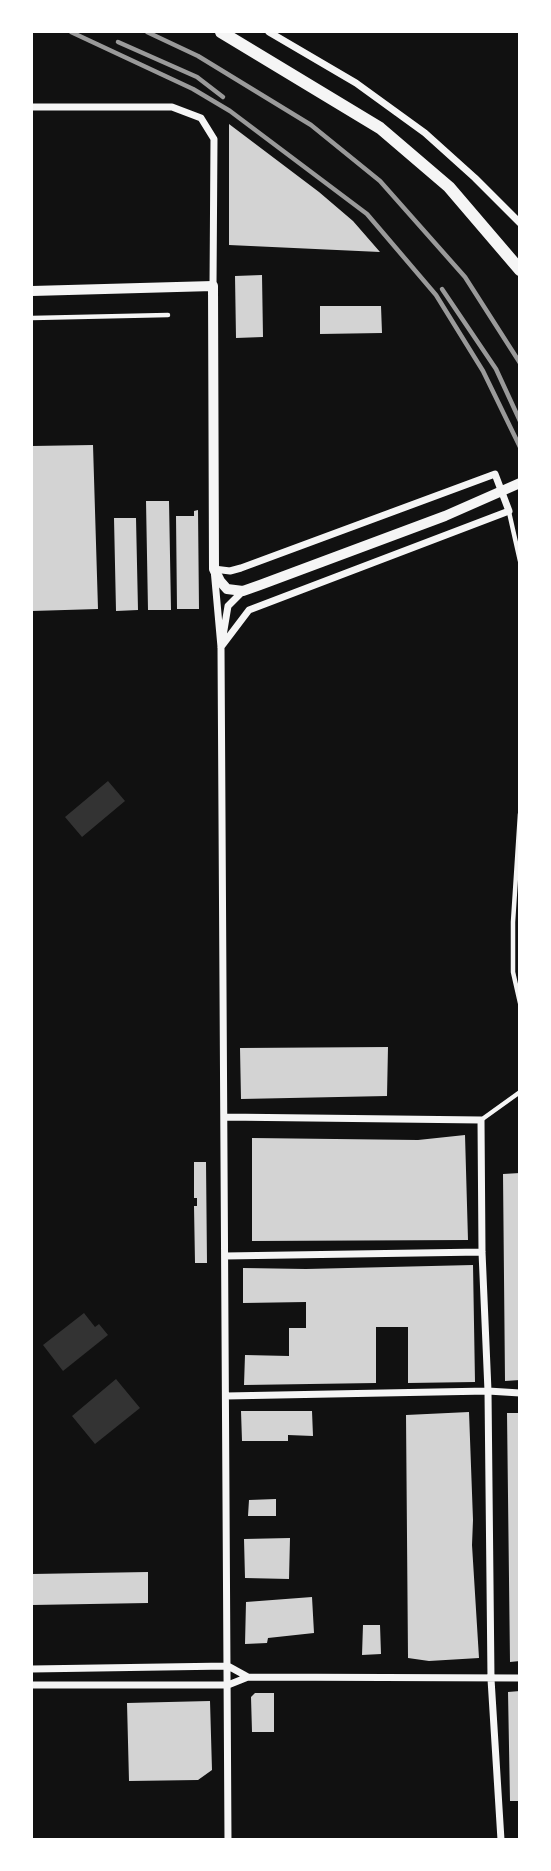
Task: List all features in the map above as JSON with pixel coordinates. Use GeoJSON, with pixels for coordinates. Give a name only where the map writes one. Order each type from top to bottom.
{"type":"FeatureCollection","features":[{"type":"Feature","properties":{"kind":"main road"},"geometry":{"type":"LineString","coordinates":[[220,32],[380,128],[449,187],[520,270]]}},
{"type":"Feature","properties":{"kind":"street"},"geometry":{"type":"LineString","coordinates":[[269,32],[356,83],[425,133],[520,223]]}},
{"type":"Feature","properties":{"kind":"street"},"geometry":{"type":"LineString","coordinates":[[32,107],[172,107],[201,118],[214,139],[214,569],[221,647],[228,1839]]}},
{"type":"Feature","properties":{"kind":"street"},"geometry":{"type":"LineString","coordinates":[[32,291],[213,286]]}},
{"type":"Feature","properties":{"kind":"street"},"geometry":{"type":"LineString","coordinates":[[214,569],[230,571],[241,568],[495,474],[509,511],[249,610],[221,647]]}},
{"type":"Feature","properties":{"kind":"street"},"geometry":{"type":"LineString","coordinates":[[214,569],[227,589],[243,591],[445,516],[520,484]]}},
{"type":"Feature","properties":{"kind":"street"},"geometry":{"type":"LineString","coordinates":[[221,647],[228,606],[243,591]]}},
{"type":"Feature","properties":{"kind":"street"},"geometry":{"type":"LineString","coordinates":[[224,1117],[481,1120],[482,1251],[488,1391],[491,1679],[501,1839]]}},
{"type":"Feature","properties":{"kind":"street"},"geometry":{"type":"LineString","coordinates":[[225,1256],[482,1251]]}},
{"type":"Feature","properties":{"kind":"street"},"geometry":{"type":"LineString","coordinates":[[226,1396],[488,1391],[520,1393]]}},
{"type":"Feature","properties":{"kind":"street"},"geometry":{"type":"LineString","coordinates":[[32,1669],[228,1666],[248,1677]]}},
{"type":"Feature","properties":{"kind":"street"},"geometry":{"type":"LineString","coordinates":[[32,1685],[228,1685],[248,1677],[520,1678]]}},
{"type":"Feature","properties":{"kind":"lane"},"geometry":{"type":"LineString","coordinates":[[32,318],[169,315]]}},
{"type":"Feature","properties":{"kind":"lane"},"geometry":{"type":"LineString","coordinates":[[509,511],[520,561]]}},
{"type":"Feature","properties":{"kind":"lane"},"geometry":{"type":"LineString","coordinates":[[520,814],[513,922],[513,972],[520,1003]]}},
{"type":"Feature","properties":{"kind":"lane"},"geometry":{"type":"LineString","coordinates":[[481,1120],[520,1092]]}},
{"type":"Feature","properties":{"kind":"shaded area"},"geometry":{"type":"Polygon","coordinates":[[[108,781],[125,801],[82,837],[65,817],[108,781]]]}},
{"type":"Feature","properties":{"kind":"shaded area"},"geometry":{"type":"Polygon","coordinates":[[[84,1313],[95,1327],[99,1324],[108,1335],[63,1371],[43,1345],[84,1313]]]}},
{"type":"Feature","properties":{"kind":"shaded area"},"geometry":{"type":"Polygon","coordinates":[[[116,1379],[140,1408],[95,1444],[72,1416],[116,1379]]]}},
{"type":"Feature","properties":{"kind":"building"},"geometry":{"type":"Polygon","coordinates":[[[229,124],[319,192],[353,221],[380,252],[229,245],[229,124]]]}},
{"type":"Feature","properties":{"kind":"building"},"geometry":{"type":"Polygon","coordinates":[[[262,275],[263,337],[236,338],[235,276],[262,275]]]}},
{"type":"Feature","properties":{"kind":"building"},"geometry":{"type":"Polygon","coordinates":[[[320,306],[381,306],[382,333],[320,334],[320,306]]]}},
{"type":"Feature","properties":{"kind":"building"},"geometry":{"type":"Polygon","coordinates":[[[93,445],[98,609],[32,611],[32,446],[93,445]]]}},
{"type":"Feature","properties":{"kind":"building"},"geometry":{"type":"Polygon","coordinates":[[[146,501],[169,501],[171,610],[148,610],[146,501]]]}},
{"type":"Feature","properties":{"kind":"building"},"geometry":{"type":"Polygon","coordinates":[[[198,510],[199,609],[177,609],[176,516],[194,516],[194,511],[198,510]]]}},
{"type":"Feature","properties":{"kind":"building"},"geometry":{"type":"Polygon","coordinates":[[[114,518],[136,518],[138,610],[116,611],[114,518]]]}},
{"type":"Feature","properties":{"kind":"building"},"geometry":{"type":"Polygon","coordinates":[[[388,1047],[387,1096],[241,1099],[240,1048],[388,1047]]]}},
{"type":"Feature","properties":{"kind":"building"},"geometry":{"type":"Polygon","coordinates":[[[465,1135],[468,1240],[252,1241],[252,1138],[418,1140],[465,1135]]]}},
{"type":"Feature","properties":{"kind":"building"},"geometry":{"type":"Polygon","coordinates":[[[194,1162],[206,1162],[207,1263],[195,1263],[194,1206],[197,1206],[197,1198],[194,1198],[194,1162]]]}},
{"type":"Feature","properties":{"kind":"building"},"geometry":{"type":"Polygon","coordinates":[[[520,1173],[520,1380],[505,1381],[503,1174],[520,1173]]]}},
{"type":"Feature","properties":{"kind":"building"},"geometry":{"type":"Polygon","coordinates":[[[473,1265],[475,1382],[408,1383],[408,1327],[376,1327],[376,1383],[244,1385],[245,1355],[289,1356],[289,1328],[306,1328],[306,1302],[243,1303],[243,1268],[473,1265]]]}},
{"type":"Feature","properties":{"kind":"building"},"geometry":{"type":"Polygon","coordinates":[[[241,1411],[312,1411],[313,1436],[288,1435],[288,1441],[242,1441],[241,1411]]]}},
{"type":"Feature","properties":{"kind":"building"},"geometry":{"type":"Polygon","coordinates":[[[469,1412],[472,1545],[479,1658],[429,1661],[408,1658],[406,1415],[469,1412]]]}},
{"type":"Feature","properties":{"kind":"building"},"geometry":{"type":"Polygon","coordinates":[[[507,1413],[520,1413],[520,1661],[510,1662],[507,1413]]]}},
{"type":"Feature","properties":{"kind":"building"},"geometry":{"type":"Polygon","coordinates":[[[276,1499],[276,1516],[248,1516],[249,1500],[276,1499]]]}},
{"type":"Feature","properties":{"kind":"building"},"geometry":{"type":"Polygon","coordinates":[[[290,1538],[289,1579],[245,1578],[244,1539],[290,1538]]]}},
{"type":"Feature","properties":{"kind":"building"},"geometry":{"type":"Polygon","coordinates":[[[148,1572],[148,1603],[32,1605],[32,1574],[148,1572]]]}},
{"type":"Feature","properties":{"kind":"building"},"geometry":{"type":"Polygon","coordinates":[[[312,1597],[314,1633],[268,1638],[267,1643],[245,1644],[246,1602],[312,1597]]]}},
{"type":"Feature","properties":{"kind":"building"},"geometry":{"type":"Polygon","coordinates":[[[363,1625],[380,1625],[381,1654],[362,1655],[363,1625]]]}},
{"type":"Feature","properties":{"kind":"building"},"geometry":{"type":"Polygon","coordinates":[[[520,1691],[520,1801],[510,1801],[508,1692],[520,1691]]]}},
{"type":"Feature","properties":{"kind":"building"},"geometry":{"type":"Polygon","coordinates":[[[255,1693],[274,1693],[274,1732],[252,1732],[251,1697],[255,1693]]]}},
{"type":"Feature","properties":{"kind":"building"},"geometry":{"type":"Polygon","coordinates":[[[210,1701],[212,1770],[198,1780],[129,1781],[127,1703],[210,1701]]]}},
{"type":"Feature","properties":{"kind":"railway"},"geometry":{"type":"LineString","coordinates":[[71,32],[193,89],[230,111],[367,214],[436,295],[483,371],[520,447]]}},
{"type":"Feature","properties":{"kind":"railway"},"geometry":{"type":"LineString","coordinates":[[147,32],[198,56],[311,125],[380,181],[465,277],[520,363]]}},
{"type":"Feature","properties":{"kind":"railway"},"geometry":{"type":"LineString","coordinates":[[118,42],[197,77],[223,97]]}},
{"type":"Feature","properties":{"kind":"railway"},"geometry":{"type":"LineString","coordinates":[[442,289],[496,369],[520,421]]}}]}
